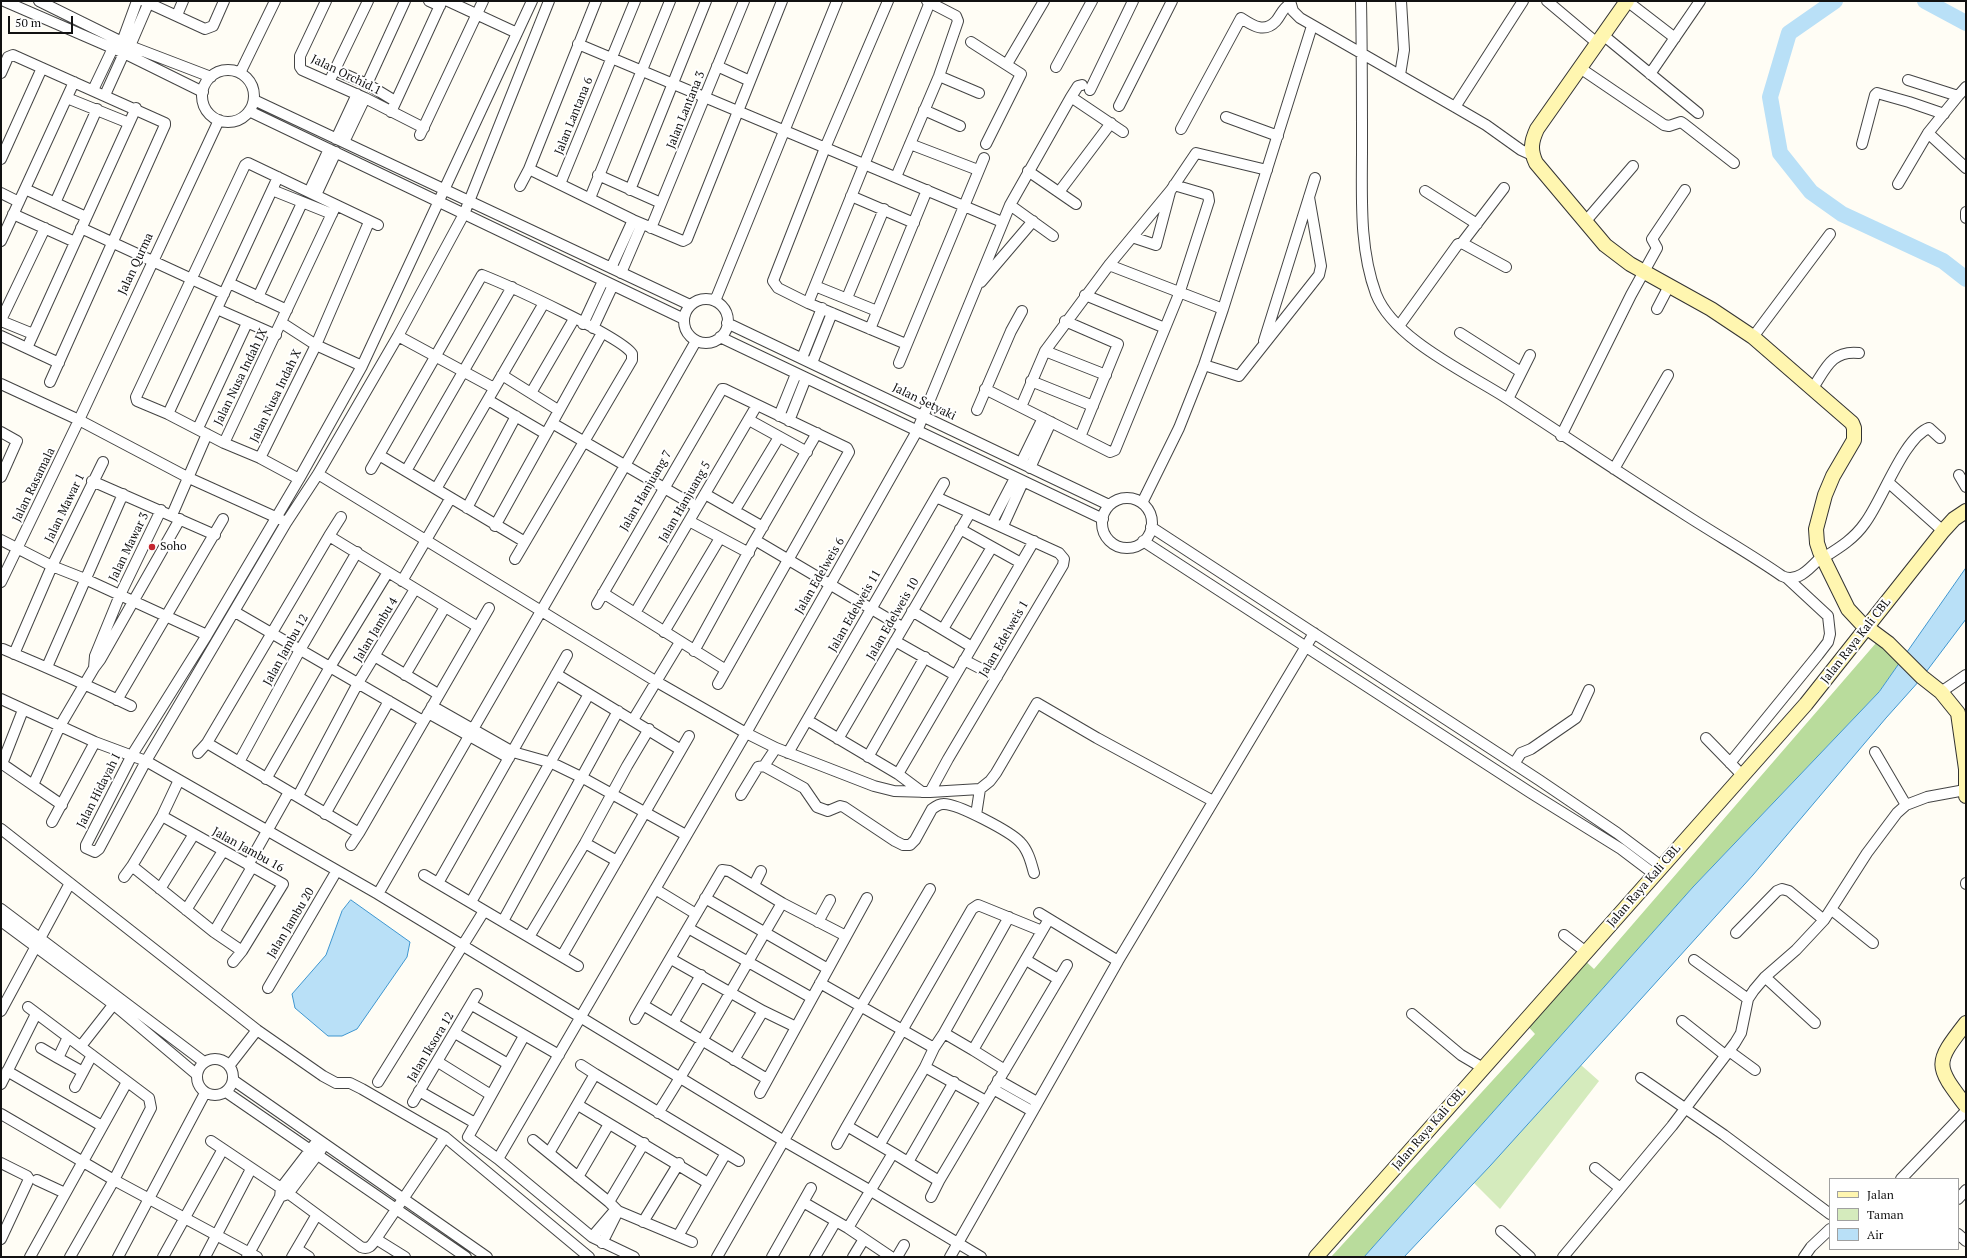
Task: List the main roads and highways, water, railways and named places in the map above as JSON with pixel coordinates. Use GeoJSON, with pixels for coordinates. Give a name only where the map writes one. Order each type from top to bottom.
{"type":"FeatureCollection","features":[{"type":"Feature","properties":{"kind":"water"},"geometry":{"type":"Polygon","coordinates":[[[1966,568],[1966,619],[1920,680],[1753,875],[1490,1166],[1404,1257],[1364,1257],[1693,887],[1879,692],[1966,568]]]}},
{"type":"Feature","properties":{"kind":"water"},"geometry":{"type":"Polygon","coordinates":[[[351,900],[410,942],[407,957],[357,1029],[342,1036],[328,1036],[295,1008],[292,994],[326,955],[342,911],[351,900]]]}},
{"type":"Feature","properties":{"kind":"waterway"},"geometry":{"type":"LineString","coordinates":[[1835,1],[1789,33],[1770,97],[1780,153],[1811,192],[1842,214],[1943,261],[1966,279]]}},
{"type":"Feature","properties":{"kind":"waterway"},"geometry":{"type":"LineString","coordinates":[[1925,1],[1966,23]]}},
{"type":"Feature","properties":{"kind":"place","name":"Soho"},"geometry":{"type":"Point","coordinates":[152,547]}}]}
